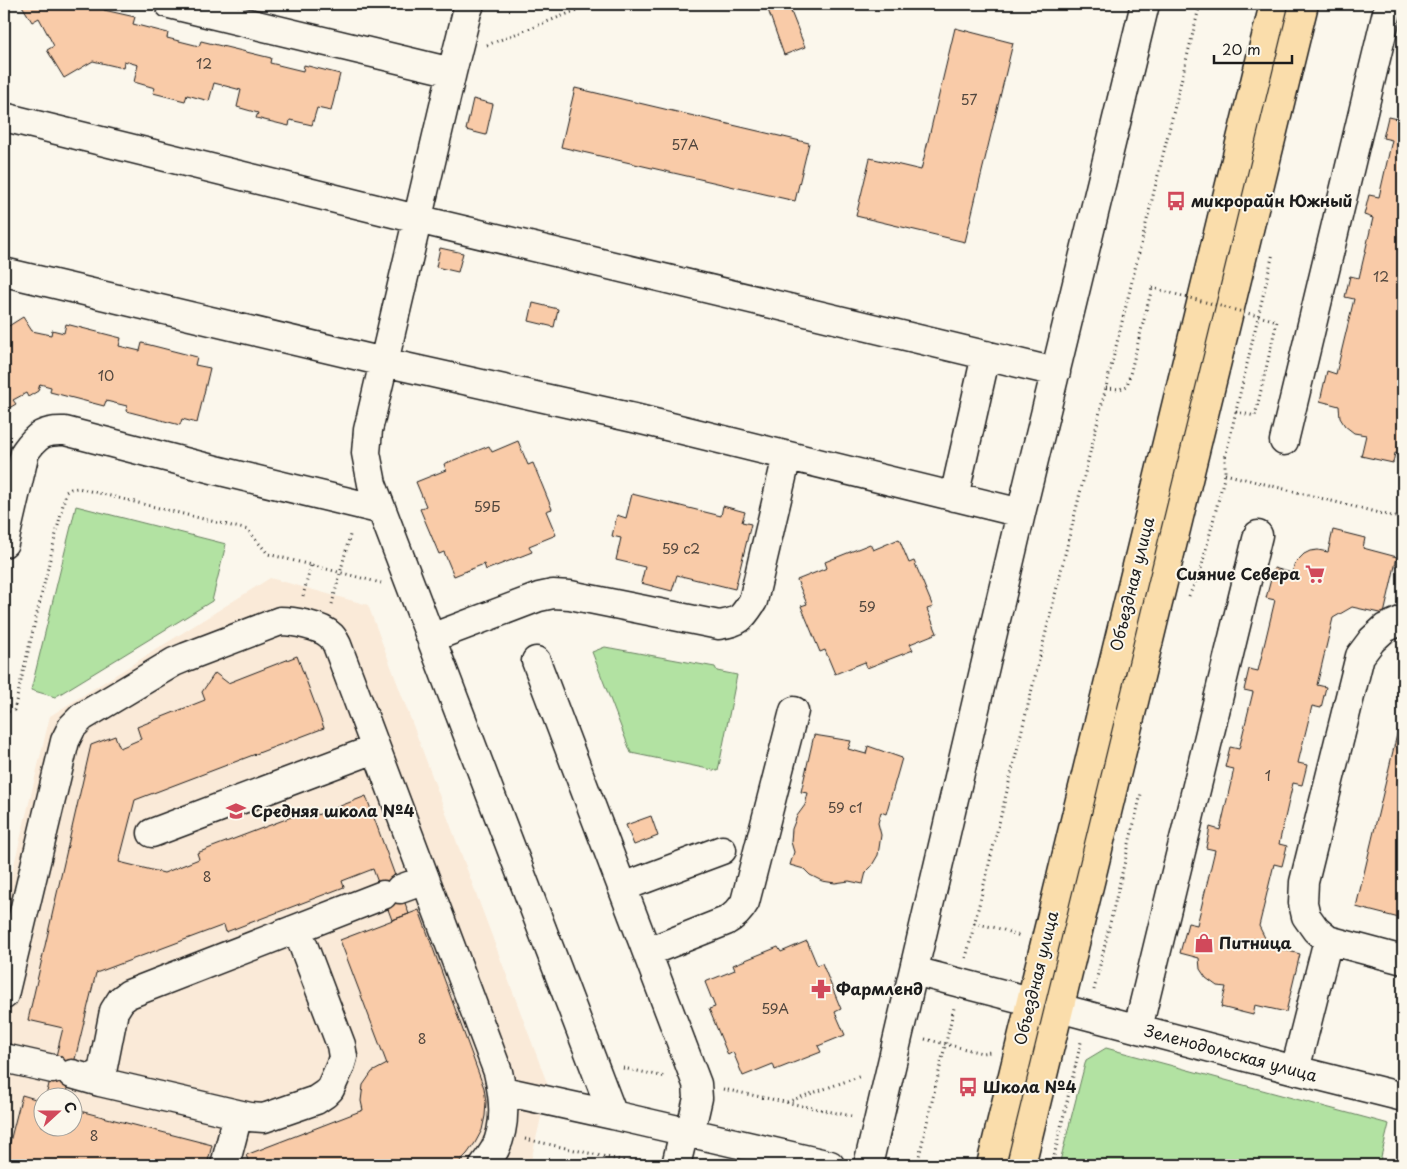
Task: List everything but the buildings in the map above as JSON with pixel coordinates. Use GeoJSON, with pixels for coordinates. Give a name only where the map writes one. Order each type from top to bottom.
{"type":"FeatureCollection","features":[{"type":"Feature","properties":{"kind":"main road","name":"Объездная улица"},"geometry":{"type":"LineString","coordinates":[[991,1165],[1274,4]]}},
{"type":"Feature","properties":{"kind":"main road","name":"Объездная улица"},"geometry":{"type":"LineString","coordinates":[[1021,1165],[1304,4]]}},
{"type":"Feature","properties":{"kind":"main road"},"geometry":{"type":"LineString","coordinates":[[1030,1001],[1059,1008]]}},
{"type":"Feature","properties":{"kind":"street"},"geometry":{"type":"LineString","coordinates":[[169,4],[452,72]]}},
{"type":"Feature","properties":{"kind":"street"},"geometry":{"type":"LineString","coordinates":[[470,4],[452,72],[368,430],[366,453],[372,484],[612,1115]]}},
{"type":"Feature","properties":{"kind":"street"},"geometry":{"type":"LineString","coordinates":[[868,1165],[1021,513],[1145,4]]}},
{"type":"Feature","properties":{"kind":"street"},"geometry":{"type":"LineString","coordinates":[[1284,441],[1389,4]]}},
{"type":"Feature","properties":{"kind":"street"},"geometry":{"type":"LineString","coordinates":[[4,117],[417,219],[1056,372]]}},
{"type":"Feature","properties":{"kind":"street"},"geometry":{"type":"LineString","coordinates":[[4,272],[634,418],[1021,513]]}},
{"type":"Feature","properties":{"kind":"street"},"geometry":{"type":"LineString","coordinates":[[954,497],[986,355]]}},
{"type":"Feature","properties":{"kind":"street"},"geometry":{"type":"LineString","coordinates":[[4,542],[25,452],[33,440],[42,434],[54,431],[65,431],[382,510]]}},
{"type":"Feature","properties":{"kind":"street"},"geometry":{"type":"LineString","coordinates":[[431,638],[539,597],[553,594],[570,595],[719,625],[734,623],[744,615],[752,601],[787,456]]}},
{"type":"Feature","properties":{"kind":"street"},"geometry":{"type":"LineString","coordinates":[[1138,1028],[1258,535]]}},
{"type":"Feature","properties":{"kind":"street"},"geometry":{"type":"LineString","coordinates":[[1403,620],[1385,628],[1372,640],[1360,656],[1304,882],[1303,903],[1306,916],[1316,930],[1328,940],[1403,960]]}},
{"type":"Feature","properties":{"kind":"street"},"geometry":{"type":"LineString","coordinates":[[4,995],[65,741],[72,727],[82,717],[186,656],[280,621],[296,622],[325,631],[332,636],[337,644],[375,749],[403,888],[498,1072],[503,1091],[504,1108],[495,1149],[484,1165]]}},
{"type":"Feature","properties":{"kind":"street"},"geometry":{"type":"LineString","coordinates":[[536,661],[697,1084],[698,1098],[676,1165]]}},
{"type":"Feature","properties":{"kind":"street"},"geometry":{"type":"LineString","coordinates":[[648,952],[726,921],[735,916],[741,909],[745,902],[794,711]]}},
{"type":"Feature","properties":{"kind":"street"},"geometry":{"type":"LineString","coordinates":[[152,833],[375,749]]}},
{"type":"Feature","properties":{"kind":"street"},"geometry":{"type":"LineString","coordinates":[[623,887],[722,850]]}},
{"type":"Feature","properties":{"kind":"street"},"geometry":{"type":"LineString","coordinates":[[100,1082],[114,1011],[121,1000],[129,994],[403,888]]}},
{"type":"Feature","properties":{"kind":"street"},"geometry":{"type":"LineString","coordinates":[[4,1058],[250,1118],[264,1118],[316,1100],[330,1089],[343,1057],[341,1045],[297,929]]}},
{"type":"Feature","properties":{"kind":"street"},"geometry":{"type":"LineString","coordinates":[[1295,1070],[1328,940]]}},
{"type":"Feature","properties":{"kind":"street"},"geometry":{"type":"LineString","coordinates":[[914,971],[1030,1001]]}},
{"type":"Feature","properties":{"kind":"street","name":"Зеленодольская улица"},"geometry":{"type":"LineString","coordinates":[[1059,1008],[1295,1070],[1403,1096]]}},
{"type":"Feature","properties":{"kind":"street"},"geometry":{"type":"LineString","coordinates":[[503,1091],[830,1165]]}},
{"type":"Feature","properties":{"kind":"street"},"geometry":{"type":"LineString","coordinates":[[224,1165],[238,1115]]}},
{"type":"Feature","properties":{"kind":"path"},"geometry":{"type":"LineString","coordinates":[[478,48],[593,4]]}},
{"type":"Feature","properties":{"kind":"path"},"geometry":{"type":"LineString","coordinates":[[917,1165],[1200,4]]}},
{"type":"Feature","properties":{"kind":"path"},"geometry":{"type":"LineString","coordinates":[[1189,597],[1200,569],[1226,474],[1225,458],[1275,246]]}},
{"type":"Feature","properties":{"kind":"path"},"geometry":{"type":"LineString","coordinates":[[1106,388],[1120,389],[1127,386],[1152,288],[1277,321],[1255,416],[1236,412]]}},
{"type":"Feature","properties":{"kind":"path"},"geometry":{"type":"LineString","coordinates":[[1226,474],[1403,519]]}},
{"type":"Feature","properties":{"kind":"path"},"geometry":{"type":"LineString","coordinates":[[4,711],[11,712],[14,710],[66,492],[71,488],[78,488],[248,530],[268,554],[383,583]]}},
{"type":"Feature","properties":{"kind":"path"},"geometry":{"type":"LineString","coordinates":[[325,631],[350,535]]}},
{"type":"Feature","properties":{"kind":"path"},"geometry":{"type":"LineString","coordinates":[[296,622],[312,565]]}},
{"type":"Feature","properties":{"kind":"path"},"geometry":{"type":"LineString","coordinates":[[1052,1165],[1142,791]]}},
{"type":"Feature","properties":{"kind":"path"},"geometry":{"type":"LineString","coordinates":[[899,1032],[982,1053],[1019,1049]]}},
{"type":"Feature","properties":{"kind":"path"},"geometry":{"type":"LineString","coordinates":[[1049,1046],[1068,1044],[1080,1047]]}},
{"type":"Feature","properties":{"kind":"path"},"geometry":{"type":"LineString","coordinates":[[787,1102],[864,1075]]}},
{"type":"Feature","properties":{"kind":"path"},"geometry":{"type":"LineString","coordinates":[[500,1133],[643,1165]]}},
{"type":"Feature","properties":{"kind":"shaded area","name":"Средняя школа №4"},"geometry":{"type":"Polygon","coordinates":[[[270,578],[368,605],[547,1083],[530,1165],[4,1165],[4,906],[50,716],[270,578]]]}},
{"type":"Feature","properties":{"kind":"green space"},"geometry":{"type":"Polygon","coordinates":[[[76,506],[226,544],[212,601],[55,697],[31,690],[76,506]]]}},
{"type":"Feature","properties":{"kind":"green space"},"geometry":{"type":"Polygon","coordinates":[[[605,647],[715,667],[717,671],[737,675],[718,771],[631,753],[592,652],[605,647]]]}},
{"type":"Feature","properties":{"kind":"green space"},"geometry":{"type":"Polygon","coordinates":[[[1106,1048],[1389,1124],[1379,1165],[1059,1165],[1086,1060],[1106,1048]]]}},
{"type":"Feature","properties":{"kind":"place","name":"микрорайн Южный"},"geometry":{"type":"Point","coordinates":[1176,201]}},
{"type":"Feature","properties":{"kind":"place","name":"Сияние Севера"},"geometry":{"type":"Point","coordinates":[1315,574]}},
{"type":"Feature","properties":{"kind":"place","name":"Средняя школа №4"},"geometry":{"type":"Point","coordinates":[236,811]}},
{"type":"Feature","properties":{"kind":"place","name":"Питница"},"geometry":{"type":"Point","coordinates":[1204,943]}},
{"type":"Feature","properties":{"kind":"place","name":"Фармленд"},"geometry":{"type":"Point","coordinates":[821,989]}},
{"type":"Feature","properties":{"kind":"place","name":"Школа №4"},"geometry":{"type":"Point","coordinates":[968,1087]}}]}
